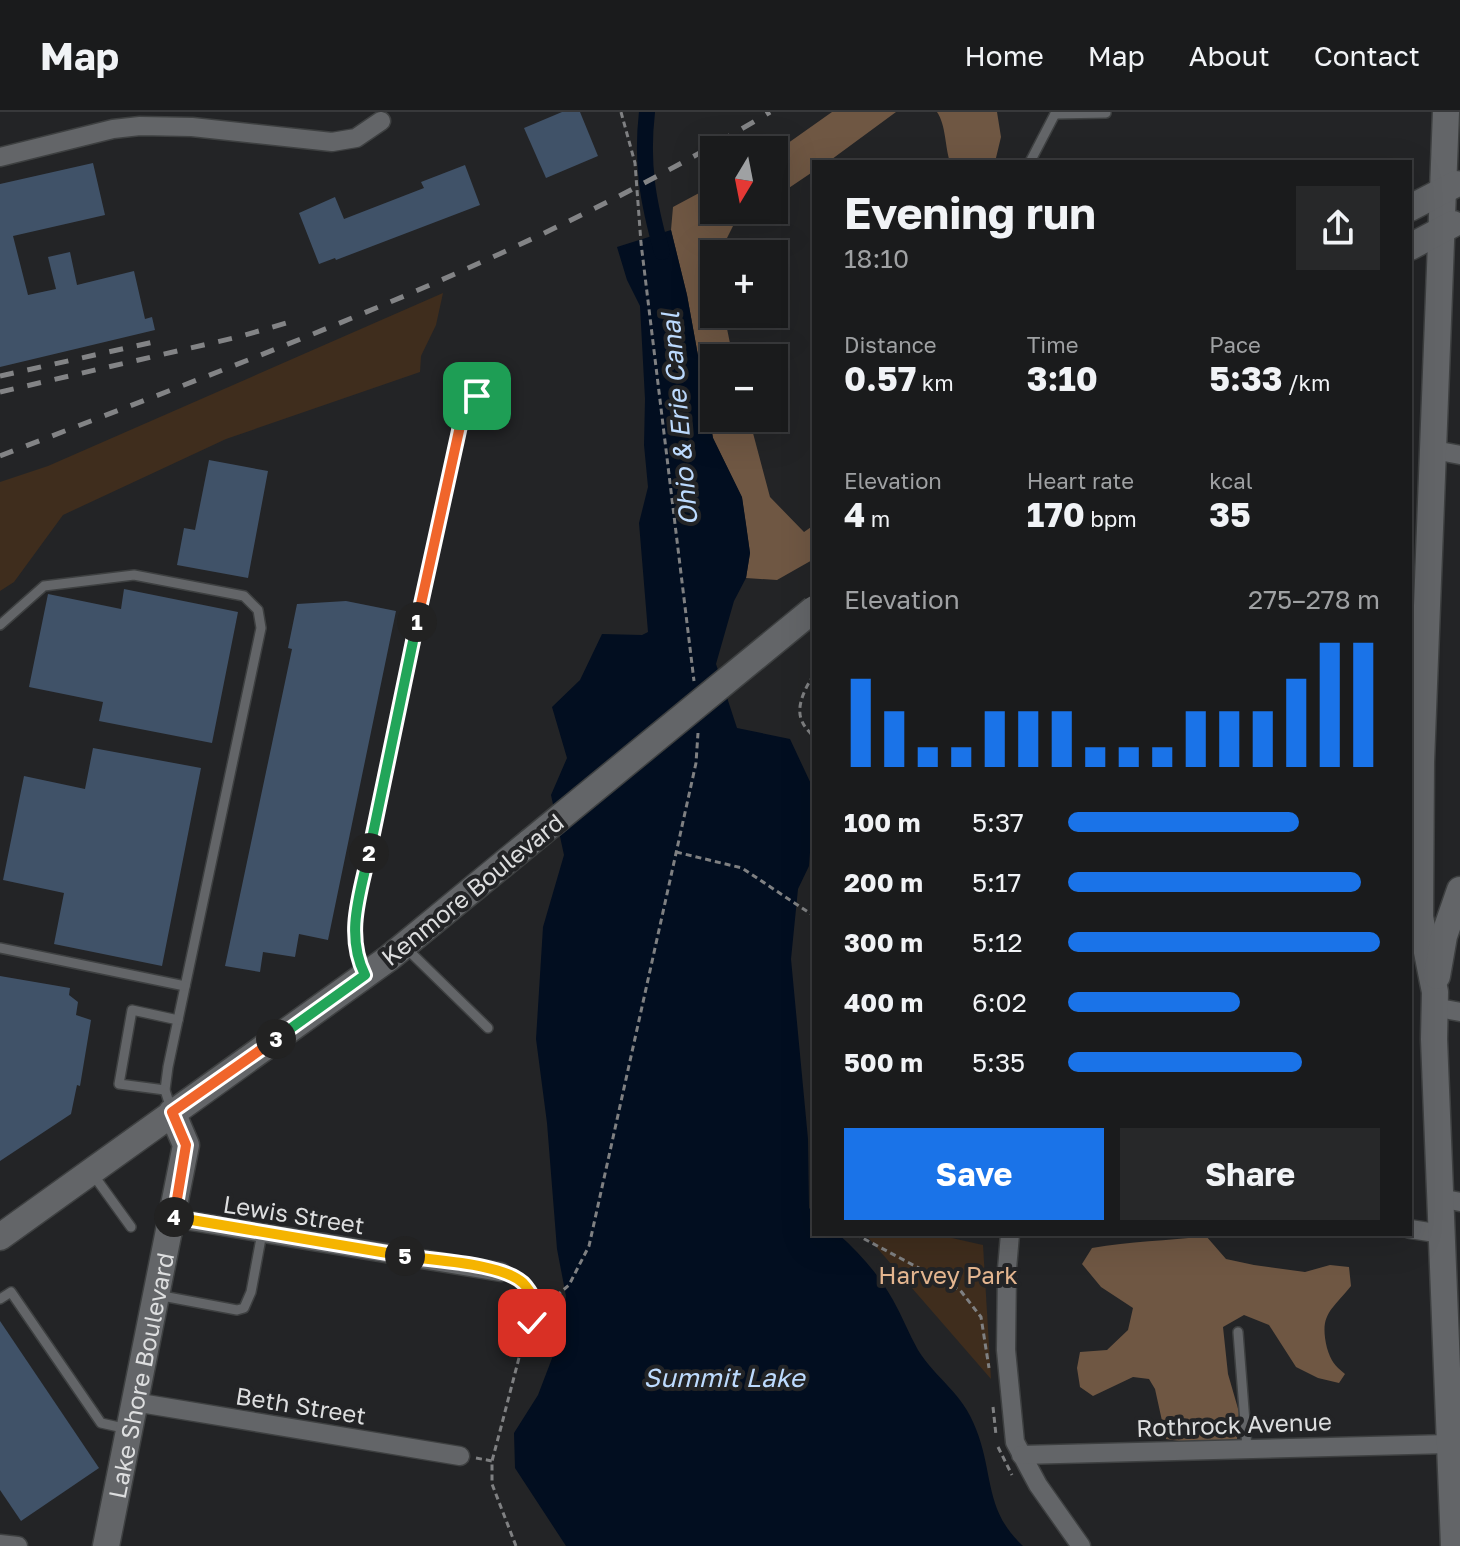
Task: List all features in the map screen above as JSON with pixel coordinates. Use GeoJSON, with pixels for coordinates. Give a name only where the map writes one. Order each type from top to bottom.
{"type":"FeatureCollection","features":[{"type":"Feature","properties":{"kind":"main road"},"geometry":{"type":"LineString","coordinates":[[1446,112],[1452,186],[1451,225],[1418,631],[1415,845],[1420,917],[1434,1000],[1450,1200],[1442,1234],[1454,1546]]}},
{"type":"Feature","properties":{"kind":"main road"},"geometry":{"type":"LineString","coordinates":[[1412,207],[1452,186]]}},
{"type":"Feature","properties":{"kind":"main road"},"geometry":{"type":"LineString","coordinates":[[1412,246],[1451,225]]}},
{"type":"Feature","properties":{"kind":"main road","name":"Kenmore Boulevard"},"geometry":{"type":"LineString","coordinates":[[0,1237],[90,1170],[169,1101],[365,975],[404,946],[812,611]]}},
{"type":"Feature","properties":{"kind":"main road"},"geometry":{"type":"LineString","coordinates":[[1434,1000],[1444,936],[1460,890]]}},
{"type":"Feature","properties":{"kind":"main road","name":"Lake Shore Boulevard"},"geometry":{"type":"LineString","coordinates":[[106,1546],[186,1145],[169,1101]]}},
{"type":"Feature","properties":{"kind":"street"},"geometry":{"type":"LineString","coordinates":[[0,157],[113,129],[140,126],[192,127],[332,142],[356,138],[380,117]]}},
{"type":"Feature","properties":{"kind":"street"},"geometry":{"type":"LineString","coordinates":[[1434,450],[1460,455]]}},
{"type":"Feature","properties":{"kind":"street"},"geometry":{"type":"LineString","coordinates":[[1434,1000],[1460,1012]]}},
{"type":"Feature","properties":{"kind":"street","name":"Lewis Street"},"geometry":{"type":"LineString","coordinates":[[173,1218],[501,1272]]}},
{"type":"Feature","properties":{"kind":"street"},"geometry":{"type":"LineString","coordinates":[[1412,1229],[1442,1234]]}},
{"type":"Feature","properties":{"kind":"street"},"geometry":{"type":"LineString","coordinates":[[1010,1236],[1006,1296],[1009,1398],[1015,1442],[1038,1485],[1081,1546]]}},
{"type":"Feature","properties":{"kind":"street","name":"Beth Street"},"geometry":{"type":"LineString","coordinates":[[134,1402],[460,1456]]}},
{"type":"Feature","properties":{"kind":"street","name":"Rothrock Avenue"},"geometry":{"type":"LineString","coordinates":[[1021,1455],[1449,1444]]}},
{"type":"Feature","properties":{"kind":"street"},"geometry":{"type":"LineString","coordinates":[[0,1544],[18,1546]]}},
{"type":"Feature","properties":{"kind":"lane"},"geometry":{"type":"LineString","coordinates":[[1031,160],[1056,113],[1106,113]]}},
{"type":"Feature","properties":{"kind":"lane"},"geometry":{"type":"LineString","coordinates":[[365,975],[357,959],[353,935],[355,919],[445,492],[462,417],[477,396],[495,385]]}},
{"type":"Feature","properties":{"kind":"lane"},"geometry":{"type":"LineString","coordinates":[[0,625],[44,586],[134,575],[244,596],[258,610],[261,628],[178,1020],[169,1101],[119,1084],[132,1010],[178,1020]]}},
{"type":"Feature","properties":{"kind":"lane"},"geometry":{"type":"LineString","coordinates":[[404,946],[488,1028]]}},
{"type":"Feature","properties":{"kind":"lane"},"geometry":{"type":"LineString","coordinates":[[0,948],[185,986]]}},
{"type":"Feature","properties":{"kind":"lane"},"geometry":{"type":"LineString","coordinates":[[90,1170],[131,1227]]}},
{"type":"Feature","properties":{"kind":"lane"},"geometry":{"type":"LineString","coordinates":[[157,1295],[237,1310],[244,1308],[251,1292],[262,1233]]}},
{"type":"Feature","properties":{"kind":"lane"},"geometry":{"type":"LineString","coordinates":[[0,1299],[11,1292],[101,1423],[128,1429]]}},
{"type":"Feature","properties":{"kind":"lane"},"geometry":{"type":"LineString","coordinates":[[1238,1332],[1247,1448]]}},
{"type":"Feature","properties":{"kind":"path"},"geometry":{"type":"LineString","coordinates":[[621,112],[622,120]]}},
{"type":"Feature","properties":{"kind":"path"},"geometry":{"type":"LineString","coordinates":[[812,678],[799,710],[801,720],[812,735]]}},
{"type":"Feature","properties":{"kind":"path"},"geometry":{"type":"LineString","coordinates":[[676,852],[742,868],[812,915]]}},
{"type":"Feature","properties":{"kind":"path"},"geometry":{"type":"LineString","coordinates":[[858,1236],[925,1274]]}},
{"type":"Feature","properties":{"kind":"path"},"geometry":{"type":"LineString","coordinates":[[501,1272],[524,1284],[540,1310]]}},
{"type":"Feature","properties":{"kind":"path"},"geometry":{"type":"LineString","coordinates":[[516,1546],[491,1474],[520,1354],[540,1310],[554,1301]]}},
{"type":"Feature","properties":{"kind":"green space"},"geometry":{"type":"Polygon","coordinates":[[[443,293],[436,325],[421,356],[420,372],[226,439],[63,515],[14,582],[0,591],[0,482],[48,466],[443,293]]]}},
{"type":"Feature","properties":{"kind":"green space","name":"Harvey Park"},"geometry":{"type":"Polygon","coordinates":[[[867,1236],[943,1236],[983,1245],[991,1379],[867,1236]]]}},
{"type":"Feature","properties":{"kind":"shaded area"},"geometry":{"type":"Polygon","coordinates":[[[832,112],[896,112],[831,160],[812,160],[812,172],[788,189],[788,143],[832,112]]]}},
{"type":"Feature","properties":{"kind":"shaded area"},"geometry":{"type":"Polygon","coordinates":[[[937,112],[997,112],[1001,137],[995,160],[950,160],[937,112]]]}},
{"type":"Feature","properties":{"kind":"shaded area"},"geometry":{"type":"Polygon","coordinates":[[[700,193],[700,224],[736,224],[726,240],[700,240],[700,328],[727,328],[730,344],[700,344],[700,366],[687,295],[671,230],[673,207],[700,193]]]}},
{"type":"Feature","properties":{"kind":"shaded area"},"geometry":{"type":"Polygon","coordinates":[[[712,432],[753,432],[770,497],[804,532],[812,526],[812,560],[777,580],[746,578],[750,553],[742,498],[712,432]]]}},
{"type":"Feature","properties":{"kind":"shaded area"},"geometry":{"type":"Polygon","coordinates":[[[1206,1236],[1226,1259],[1305,1272],[1330,1265],[1349,1267],[1351,1286],[1328,1314],[1325,1327],[1330,1356],[1345,1374],[1339,1383],[1318,1378],[1296,1367],[1269,1325],[1244,1315],[1223,1327],[1228,1374],[1239,1412],[1237,1439],[1192,1443],[1166,1439],[1155,1389],[1149,1379],[1133,1377],[1093,1396],[1080,1387],[1077,1368],[1080,1352],[1107,1350],[1128,1330],[1133,1308],[1101,1287],[1082,1264],[1092,1248],[1206,1236]]]}},
{"type":"Feature","properties":{"kind":"water","name":"Summit Lake"},"geometry":{"type":"Polygon","coordinates":[[[671,230],[700,366],[700,432],[712,432],[742,497],[750,553],[746,578],[734,601],[716,664],[737,728],[790,739],[812,786],[809,866],[798,889],[791,959],[808,1139],[812,1236],[840,1236],[882,1282],[918,1350],[971,1416],[982,1445],[996,1505],[1002,1519],[1023,1546],[566,1546],[515,1468],[514,1433],[538,1395],[559,1340],[566,1296],[557,1249],[547,1123],[536,1039],[543,927],[564,855],[551,795],[567,758],[552,707],[580,680],[602,634],[642,635],[648,632],[639,523],[648,487],[640,306],[627,280],[617,247],[671,230]]]}},
{"type":"Feature","properties":{"kind":"building"},"geometry":{"type":"Polygon","coordinates":[[[562,112],[580,112],[598,156],[546,178],[524,128],[562,112]]]}},
{"type":"Feature","properties":{"kind":"building"},"geometry":{"type":"Polygon","coordinates":[[[93,163],[105,215],[13,236],[28,295],[56,289],[48,257],[70,252],[77,285],[134,271],[145,319],[152,317],[155,330],[0,367],[0,184],[93,163]]]}},
{"type":"Feature","properties":{"kind":"building"},"geometry":{"type":"Polygon","coordinates":[[[465,165],[480,205],[319,264],[299,213],[335,197],[344,219],[424,188],[421,182],[465,165]]]}},
{"type":"Feature","properties":{"kind":"building"},"geometry":{"type":"Polygon","coordinates":[[[209,460],[268,471],[248,578],[177,565],[184,528],[195,530],[209,460]]]}},
{"type":"Feature","properties":{"kind":"building"},"geometry":{"type":"Polygon","coordinates":[[[124,589],[238,612],[212,743],[99,721],[103,702],[29,687],[48,594],[121,609],[124,589]]]}},
{"type":"Feature","properties":{"kind":"building"},"geometry":{"type":"Polygon","coordinates":[[[346,601],[396,611],[328,940],[299,934],[295,957],[263,952],[260,972],[225,966],[292,649],[288,648],[297,604],[346,601]]]}},
{"type":"Feature","properties":{"kind":"building"},"geometry":{"type":"Polygon","coordinates":[[[93,748],[201,768],[162,966],[54,944],[64,893],[3,880],[24,776],[85,789],[93,748]]]}},
{"type":"Feature","properties":{"kind":"building"},"geometry":{"type":"Polygon","coordinates":[[[0,976],[70,988],[69,995],[78,1002],[76,1015],[91,1020],[80,1086],[77,1085],[71,1114],[0,1161],[0,976]]]}},
{"type":"Feature","properties":{"kind":"building"},"geometry":{"type":"Polygon","coordinates":[[[0,1321],[99,1468],[21,1521],[0,1490],[0,1321]]]}},
{"type":"Feature","properties":{"kind":"waterway","name":"Ohio & Erie Canal"},"geometry":{"type":"LineString","coordinates":[[647,112],[647,183],[662,252]]}},
{"type":"Feature","properties":{"kind":"railway"},"geometry":{"type":"LineString","coordinates":[[0,456],[295,341],[489,259],[678,165],[770,112]]}},
{"type":"Feature","properties":{"kind":"railway"},"geometry":{"type":"LineString","coordinates":[[0,392],[290,322]]}},
{"type":"Feature","properties":{"kind":"railway"},"geometry":{"type":"LineString","coordinates":[[0,376],[158,341]]}},
{"type":"Feature","properties":{"kind":"route"},"geometry":{"type":"LineString","coordinates":[[477,396],[462,417],[355,919],[353,935],[357,959],[365,975],[172,1112],[186,1145],[173,1218],[501,1272],[524,1284],[532,1294],[540,1310],[532,1323]]}}]}
